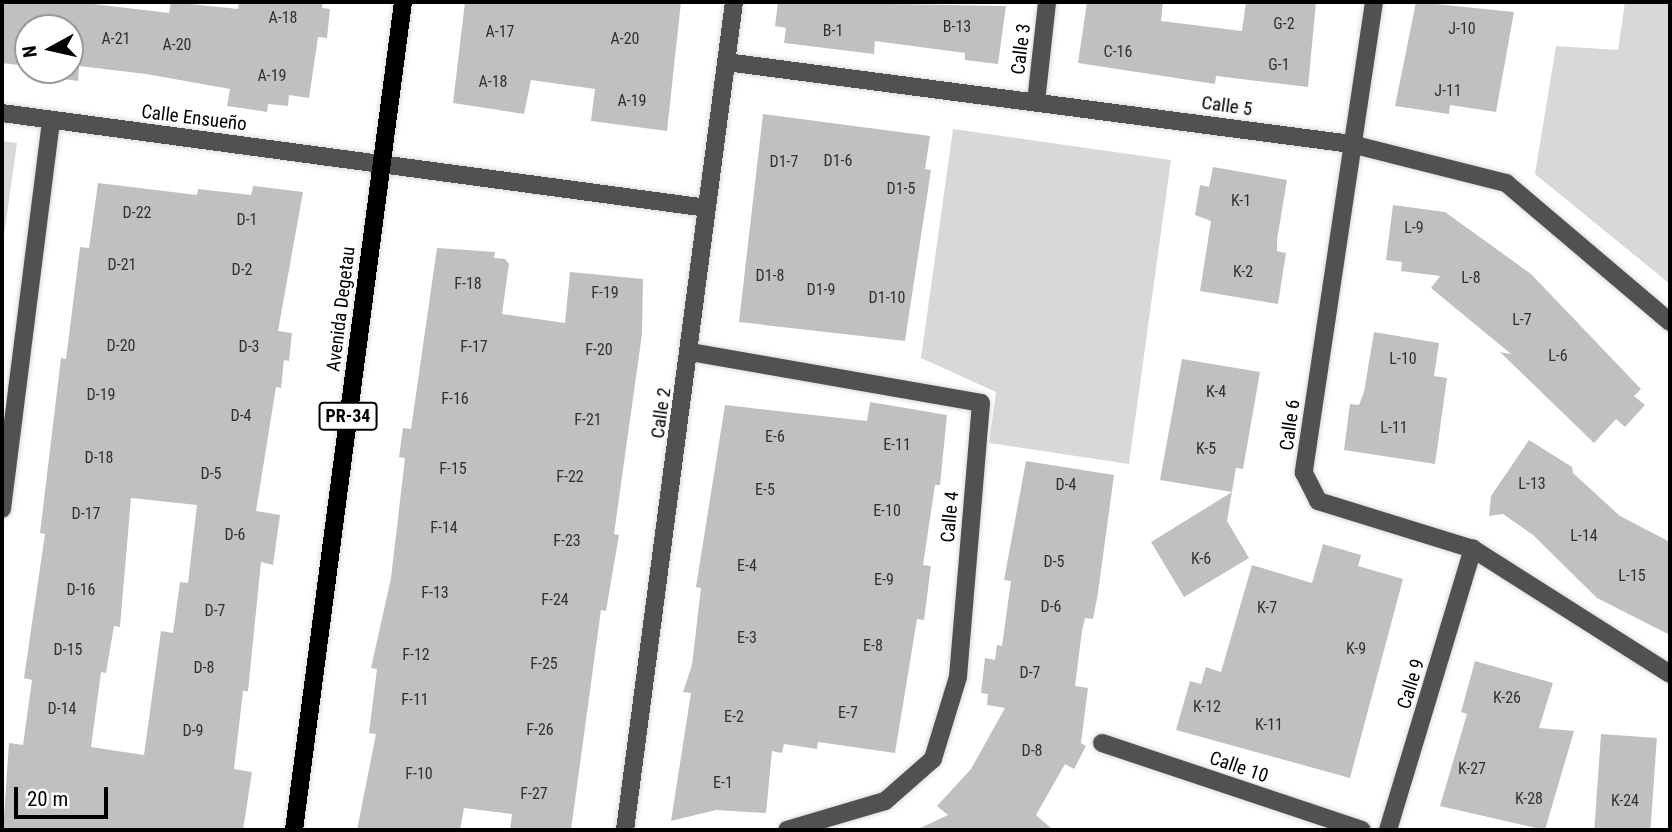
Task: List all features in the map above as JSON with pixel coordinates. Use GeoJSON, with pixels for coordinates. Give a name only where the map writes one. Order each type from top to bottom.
{"type":"FeatureCollection","features":[{"type":"Feature","properties":{"kind":"main road","name":"Avenida Degetau"},"geometry":{"type":"LineString","coordinates":[[294,830],[403,2]]}},
{"type":"Feature","properties":{"kind":"street","name":"Calle 2"},"geometry":{"type":"LineString","coordinates":[[625,830],[734,2]]}},
{"type":"Feature","properties":{"kind":"street","name":"Calle 3"},"geometry":{"type":"LineString","coordinates":[[1036,102],[1047,2]]}},
{"type":"Feature","properties":{"kind":"street","name":"Calle 6"},"geometry":{"type":"LineString","coordinates":[[1374,2],[1304,473],[1318,501],[1473,549],[1670,674]]}},
{"type":"Feature","properties":{"kind":"street","name":"Calle 5"},"geometry":{"type":"LineString","coordinates":[[726,62],[1351,144],[1506,183],[1670,322]]}},
{"type":"Feature","properties":{"kind":"street","name":"Calle Ensueño"},"geometry":{"type":"LineString","coordinates":[[2,113],[51,122],[382,163],[708,208]]}},
{"type":"Feature","properties":{"kind":"street"},"geometry":{"type":"LineString","coordinates":[[2,509],[6,438],[51,122]]}},
{"type":"Feature","properties":{"kind":"street","name":"Calle 4"},"geometry":{"type":"LineString","coordinates":[[690,352],[981,404],[958,677],[933,759],[885,801],[787,830]]}},
{"type":"Feature","properties":{"kind":"street","name":"Calle 9"},"geometry":{"type":"LineString","coordinates":[[1388,830],[1473,549]]}},
{"type":"Feature","properties":{"kind":"street","name":"Calle 10"},"geometry":{"type":"LineString","coordinates":[[1102,743],[1362,830]]}},
{"type":"Feature","properties":{"kind":"shaded area"},"geometry":{"type":"Polygon","coordinates":[[[1625,2],[1670,2],[1670,284],[1535,174],[1556,46],[1618,50],[1625,2]]]}},
{"type":"Feature","properties":{"kind":"shaded area"},"geometry":{"type":"Polygon","coordinates":[[[953,129],[1171,160],[1129,464],[989,443],[996,392],[921,358],[953,129]]]}},
{"type":"Feature","properties":{"kind":"shaded area"},"geometry":{"type":"Polygon","coordinates":[[[2,141],[17,143],[2,249],[2,141]]]}},
{"type":"Feature","properties":{"kind":"building"},"geometry":{"type":"Polygon","coordinates":[[[2,2],[77,2],[169,13],[171,2],[238,9],[239,2],[323,2],[322,8],[330,9],[327,38],[318,37],[309,98],[289,95],[288,106],[268,104],[267,112],[227,106],[230,89],[84,67],[84,14],[14,14],[14,64],[2,63],[2,2]]]}},
{"type":"Feature","properties":{"kind":"building"},"geometry":{"type":"Polygon","coordinates":[[[465,2],[681,2],[667,131],[591,121],[595,89],[531,80],[524,114],[453,103],[465,2]]]}},
{"type":"Feature","properties":{"kind":"building"},"geometry":{"type":"Polygon","coordinates":[[[778,2],[1006,6],[998,64],[965,60],[965,53],[875,41],[874,54],[784,43],[786,28],[775,26],[778,2]]]}},
{"type":"Feature","properties":{"kind":"building"},"geometry":{"type":"Polygon","coordinates":[[[1087,2],[1163,2],[1161,21],[1242,31],[1246,2],[1316,2],[1308,87],[1216,76],[1215,84],[1078,63],[1087,2]]]}},
{"type":"Feature","properties":{"kind":"building"},"geometry":{"type":"Polygon","coordinates":[[[1416,2],[1514,12],[1496,112],[1450,105],[1449,114],[1395,106],[1416,2]]]}},
{"type":"Feature","properties":{"kind":"building"},"geometry":{"type":"Polygon","coordinates":[[[763,114],[930,136],[925,169],[931,170],[905,341],[739,322],[763,114]]]}},
{"type":"Feature","properties":{"kind":"building"},"geometry":{"type":"Polygon","coordinates":[[[1213,167],[1287,180],[1277,240],[1277,251],[1286,253],[1278,304],[1200,291],[1211,221],[1195,215],[1200,185],[1209,187],[1213,167]]]}},
{"type":"Feature","properties":{"kind":"building"},"geometry":{"type":"Polygon","coordinates":[[[98,183],[197,195],[198,189],[251,195],[253,186],[303,192],[278,331],[292,333],[289,361],[284,360],[281,388],[276,387],[256,511],[280,515],[273,565],[261,562],[248,691],[243,691],[234,769],[252,772],[243,830],[3,830],[9,743],[23,745],[32,680],[24,678],[45,534],[40,533],[61,358],[66,359],[80,247],[89,248],[98,183]],[[131,498],[120,627],[114,626],[106,673],[101,672],[91,747],[144,755],[161,631],[173,633],[180,582],[188,583],[197,505],[131,498]]]}},
{"type":"Feature","properties":{"kind":"building"},"geometry":{"type":"Polygon","coordinates":[[[1393,205],[1445,212],[1531,274],[1641,389],[1634,396],[1645,405],[1625,427],[1616,419],[1594,443],[1500,352],[1511,354],[1431,288],[1440,276],[1401,271],[1402,262],[1386,260],[1393,205]]]}},
{"type":"Feature","properties":{"kind":"building"},"geometry":{"type":"Polygon","coordinates":[[[437,248],[495,252],[494,258],[505,259],[509,264],[502,314],[565,323],[570,272],[643,279],[642,334],[614,534],[619,535],[606,611],[601,610],[571,830],[510,830],[512,814],[464,808],[460,830],[357,830],[376,734],[369,733],[377,669],[371,668],[391,578],[405,458],[399,457],[403,428],[411,429],[437,248]]]}},
{"type":"Feature","properties":{"kind":"building"},"geometry":{"type":"Polygon","coordinates":[[[1374,332],[1439,343],[1434,376],[1447,378],[1435,464],[1344,450],[1350,404],[1359,405],[1364,392],[1374,332]]]}},
{"type":"Feature","properties":{"kind":"building"},"geometry":{"type":"Polygon","coordinates":[[[1182,359],[1260,372],[1243,469],[1236,468],[1232,492],[1160,480],[1182,359]]]}},
{"type":"Feature","properties":{"kind":"building"},"geometry":{"type":"Polygon","coordinates":[[[870,402],[947,415],[940,485],[935,485],[923,565],[931,566],[924,620],[917,619],[895,753],[818,742],[817,749],[784,744],[782,753],[772,751],[766,813],[716,810],[671,821],[691,693],[683,692],[692,665],[701,588],[696,587],[725,405],[867,421],[870,402]]]}},
{"type":"Feature","properties":{"kind":"building"},"geometry":{"type":"Polygon","coordinates":[[[1529,440],[1572,467],[1573,473],[1620,516],[1670,542],[1670,635],[1597,598],[1533,535],[1503,514],[1489,516],[1491,496],[1529,440]]]}},
{"type":"Feature","properties":{"kind":"building"},"geometry":{"type":"Polygon","coordinates":[[[1026,461],[1114,475],[1098,593],[1093,619],[1085,618],[1075,686],[1088,688],[1081,743],[1086,746],[1074,769],[1065,764],[1036,815],[1053,830],[916,830],[948,815],[937,806],[971,769],[1005,708],[987,705],[988,694],[981,693],[985,658],[995,660],[997,645],[1002,646],[1011,581],[1004,580],[1026,461]]]}},
{"type":"Feature","properties":{"kind":"building"},"geometry":{"type":"Polygon","coordinates":[[[1232,492],[1227,521],[1249,558],[1184,597],[1151,542],[1232,492]]]}},
{"type":"Feature","properties":{"kind":"building"},"geometry":{"type":"Polygon","coordinates":[[[1323,544],[1361,555],[1358,566],[1403,579],[1350,778],[1176,730],[1190,681],[1201,684],[1206,667],[1221,672],[1252,565],[1312,583],[1323,544]]]}},
{"type":"Feature","properties":{"kind":"building"},"geometry":{"type":"Polygon","coordinates":[[[1475,661],[1553,683],[1539,728],[1574,731],[1545,830],[1440,806],[1467,714],[1461,712],[1475,661]]]}},
{"type":"Feature","properties":{"kind":"building"},"geometry":{"type":"Polygon","coordinates":[[[1601,734],[1657,738],[1650,830],[1594,830],[1601,734]]]}}]}
